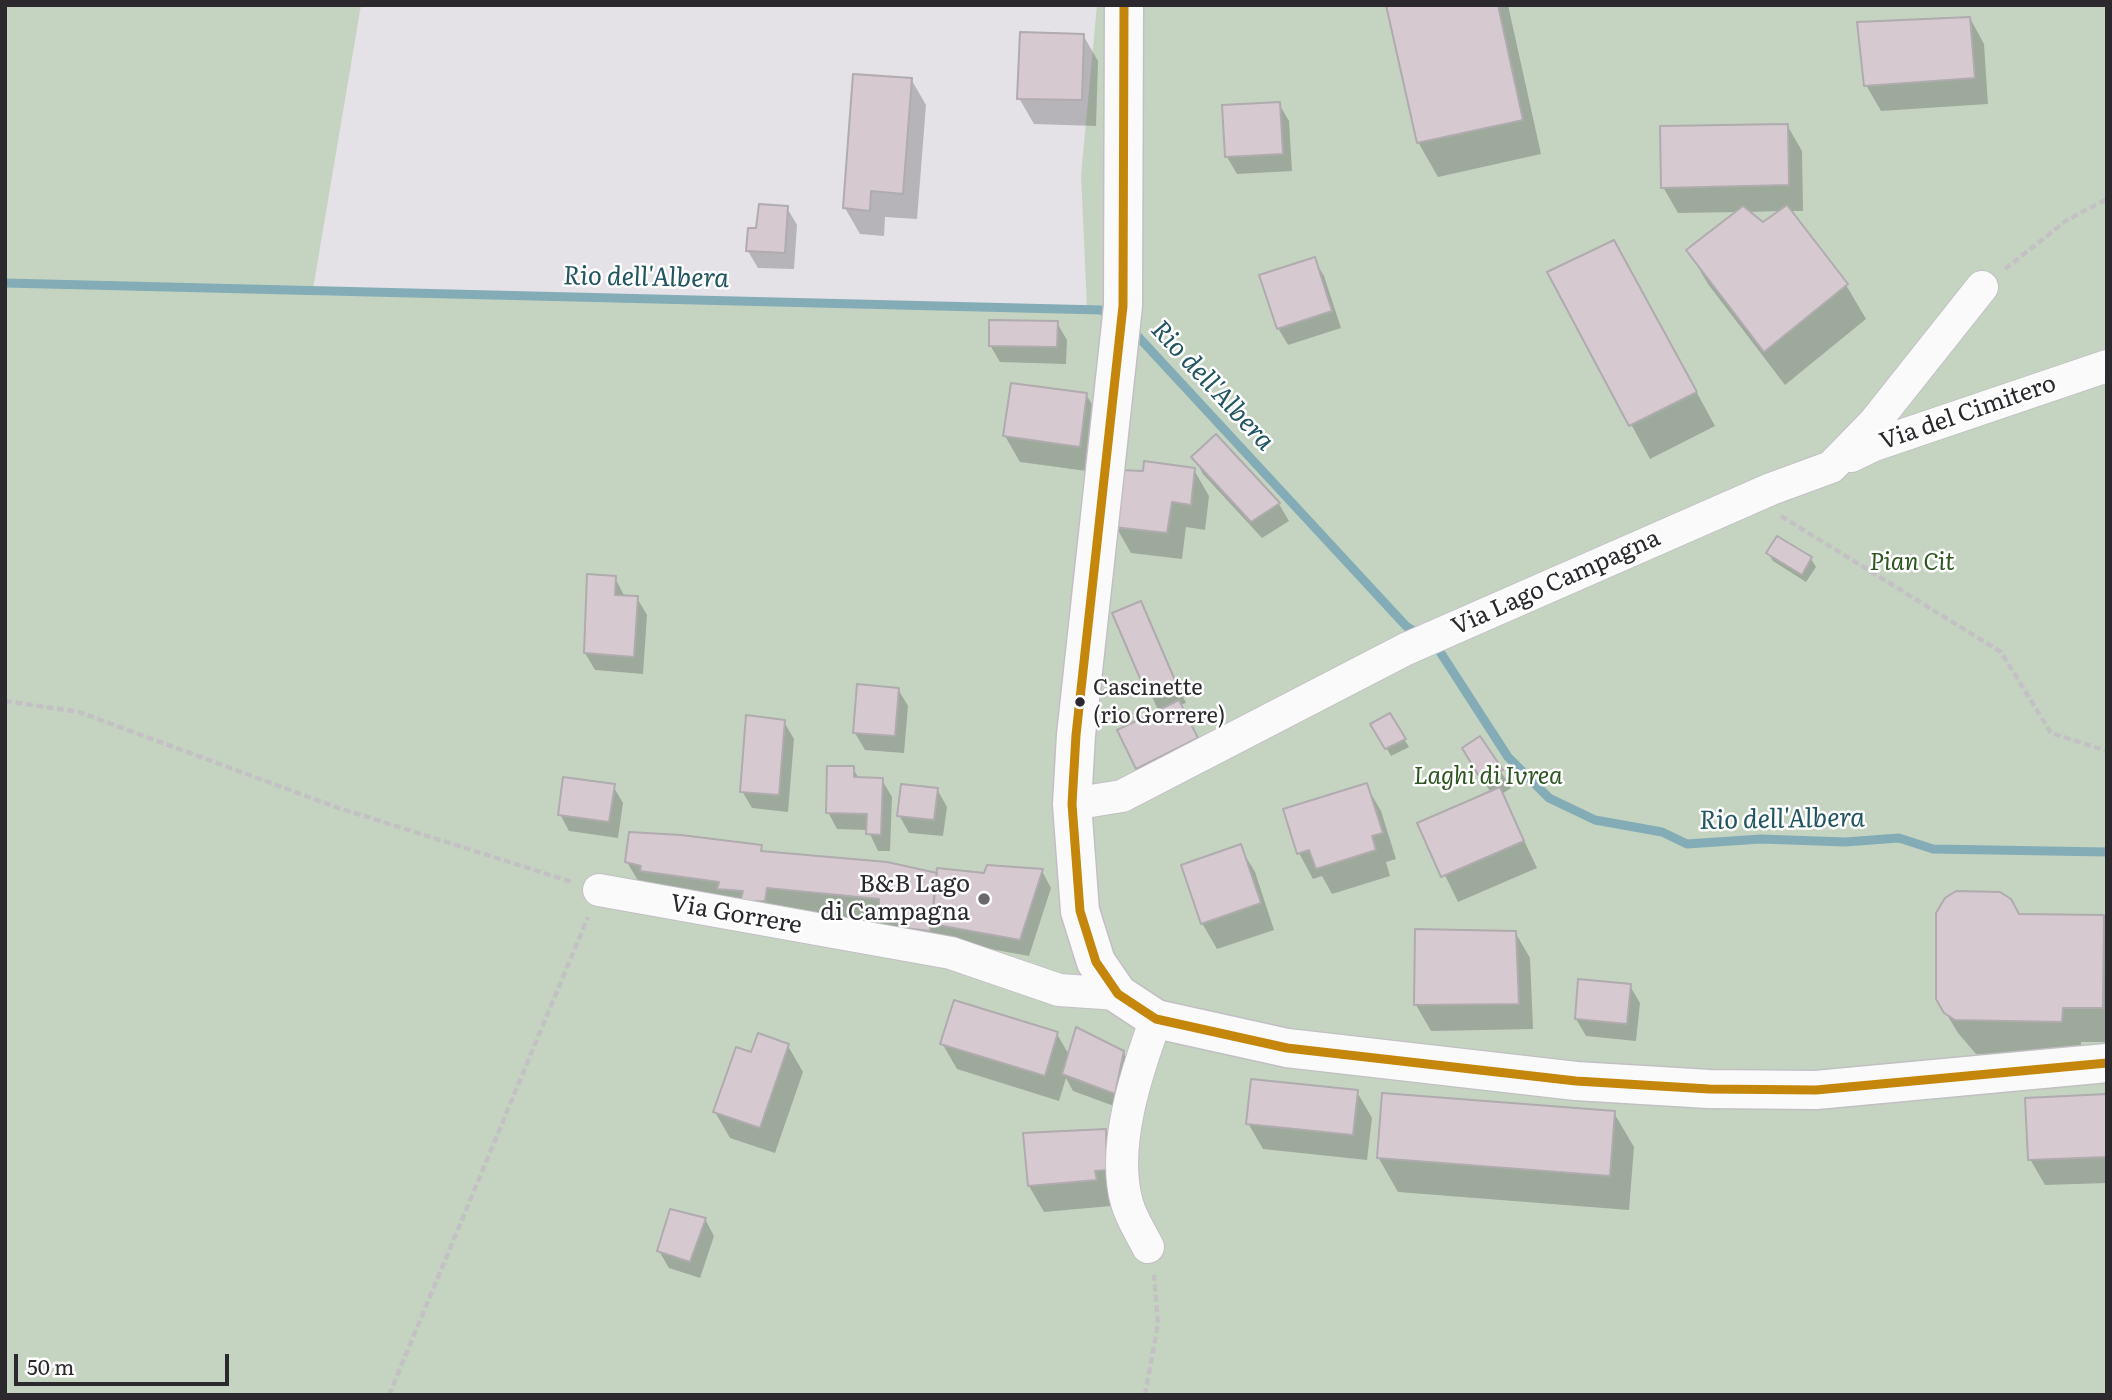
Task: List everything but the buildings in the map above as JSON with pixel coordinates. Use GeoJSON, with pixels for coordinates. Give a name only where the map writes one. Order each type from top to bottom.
{"type":"FeatureCollection","features":[{"type":"Feature","properties":{"kind":"street"},"geometry":{"type":"LineString","coordinates":[[1124,5],[1121,322],[1076,735],[1072,804],[1080,911],[1096,962],[1118,994],[1156,1019],[1287,1048],[1576,1081],[1709,1089],[1816,1090],[2107,1063]]}},
{"type":"Feature","properties":{"kind":"street","name":"Via Lago Campagna"},"geometry":{"type":"LineString","coordinates":[[1072,804],[1122,796],[1406,649],[1771,489],[1831,467],[1874,423],[1982,287]]}},
{"type":"Feature","properties":{"kind":"street","name":"Via del Cimitero"},"geometry":{"type":"LineString","coordinates":[[1831,467],[1874,445],[2107,366]]}},
{"type":"Feature","properties":{"kind":"street","name":"Via Gorrere"},"geometry":{"type":"LineString","coordinates":[[599,890],[951,953],[1059,990],[1118,994]]}},
{"type":"Feature","properties":{"kind":"street"},"geometry":{"type":"LineString","coordinates":[[1148,1247],[1127,1202],[1124,1158],[1135,1077],[1156,1019]]}},
{"type":"Feature","properties":{"kind":"path"},"geometry":{"type":"LineString","coordinates":[[1982,287],[2067,220],[2107,200]]}},
{"type":"Feature","properties":{"kind":"path"},"geometry":{"type":"LineString","coordinates":[[1771,489],[1781,516],[2001,652],[2051,733],[2107,751]]}},
{"type":"Feature","properties":{"kind":"path"},"geometry":{"type":"LineString","coordinates":[[5,701],[79,712],[333,806],[599,890],[389,1395]]}},
{"type":"Feature","properties":{"kind":"path"},"geometry":{"type":"LineString","coordinates":[[1144,1395],[1158,1324],[1156,1285],[1148,1247]]}},
{"type":"Feature","properties":{"kind":"green space","name":"Laghi di Ivrea"},"geometry":{"type":"Polygon","coordinates":[[[5,5],[361,5],[312,295],[1087,307],[1081,175],[1097,5],[2107,5],[2107,1395],[5,1395],[5,5]]]}},
{"type":"Feature","properties":{"kind":"waterway","name":"Rio dell'Albera"},"geometry":{"type":"LineString","coordinates":[[5,283],[1101,310],[1112,317]]}},
{"type":"Feature","properties":{"kind":"waterway","name":"Rio dell'Albera"},"geometry":{"type":"LineString","coordinates":[[1132,330],[1406,626],[1420,635]]}},
{"type":"Feature","properties":{"kind":"waterway","name":"Rio dell'Albera"},"geometry":{"type":"LineString","coordinates":[[1435,644],[1508,757],[1549,798],[1595,820],[1662,832],[1687,844],[1761,839],[1845,842],[1899,838],[1933,849],[2107,852]]}},
{"type":"Feature","properties":{"kind":"transit line"},"geometry":{"type":"LineString","coordinates":[[1124,5],[1123,306],[1076,735],[1072,804],[1080,911],[1096,962],[1118,994],[1156,1019],[1287,1048],[1576,1081],[1709,1089],[1816,1090],[2107,1063]]}},
{"type":"Feature","properties":{"kind":"place","name":"Cascinette (rio Gorrere)"},"geometry":{"type":"Point","coordinates":[1080,702]}},
{"type":"Feature","properties":{"kind":"place","name":"B&B Lago di Campagna"},"geometry":{"type":"Point","coordinates":[984,899]}},
{"type":"Feature","properties":{"kind":"park label","name":"Pian Cit"},"geometry":{"type":"Point","coordinates":[1912,563]}}]}
